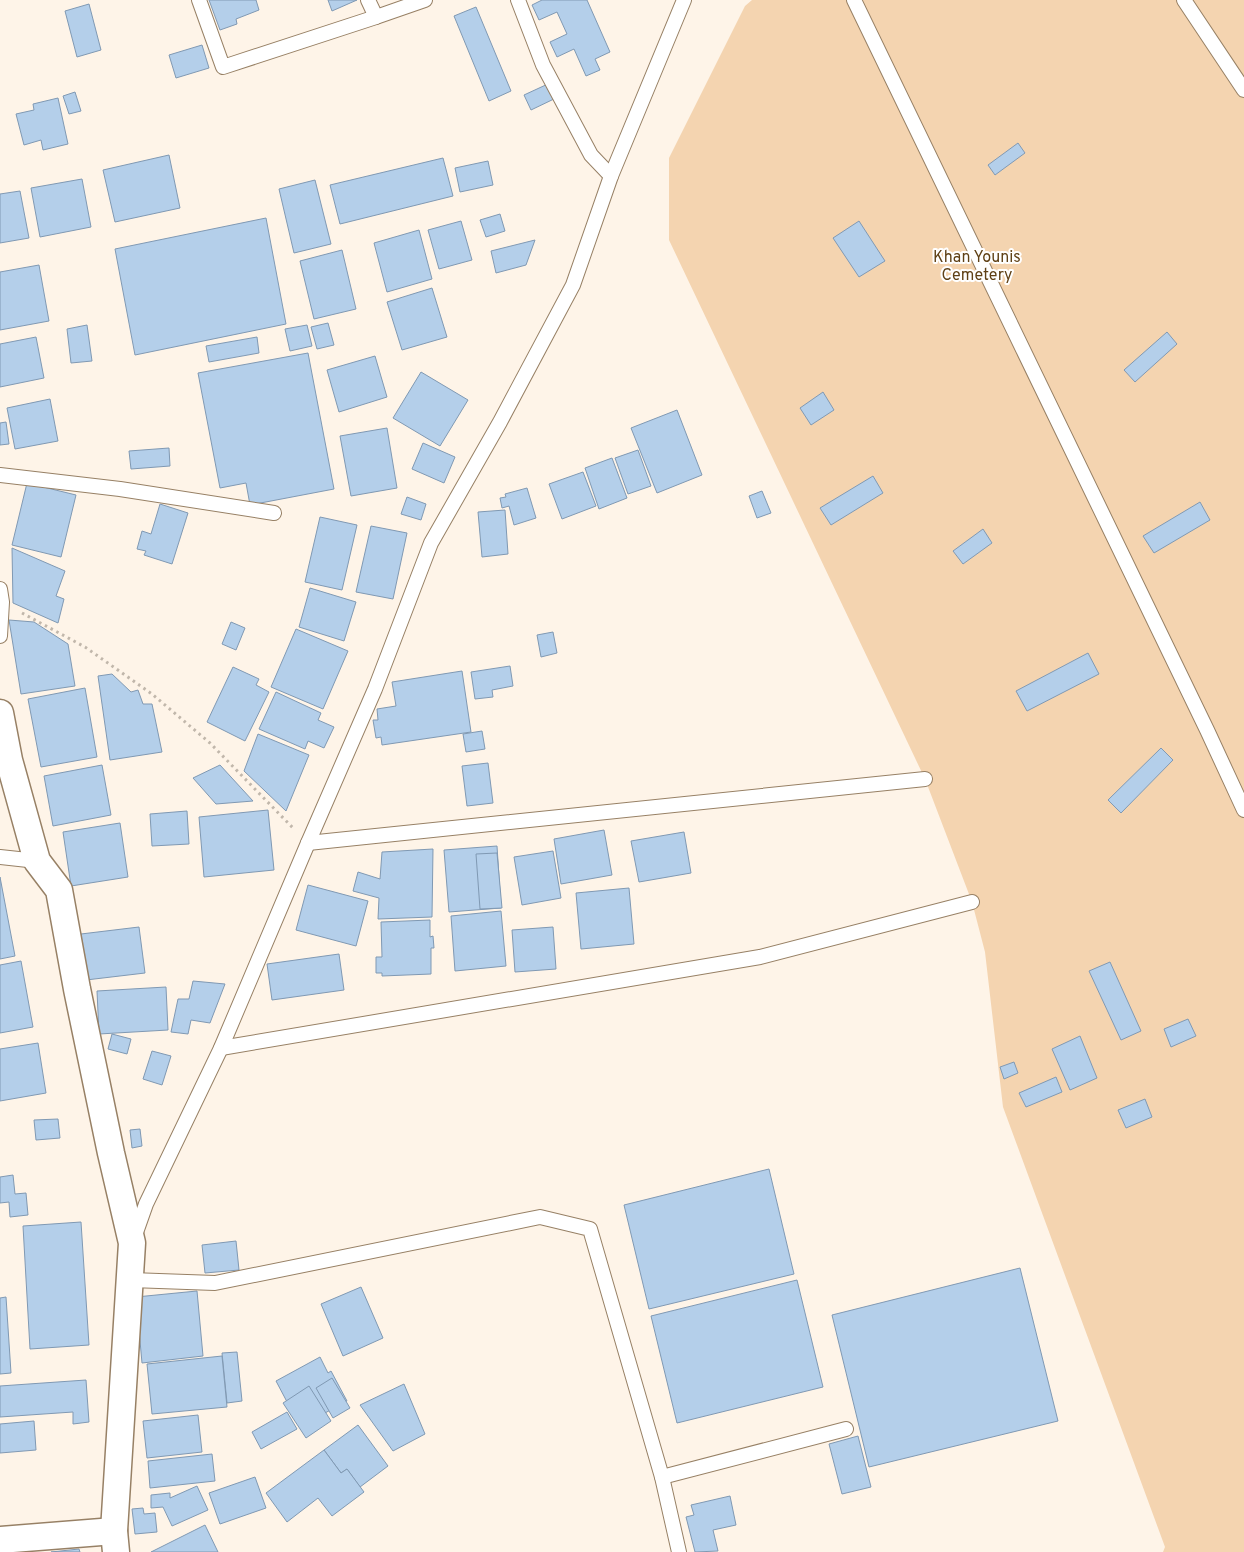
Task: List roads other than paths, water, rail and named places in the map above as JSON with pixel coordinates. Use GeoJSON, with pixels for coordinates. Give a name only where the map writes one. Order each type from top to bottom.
{"type":"FeatureCollection","features":[{"type":"Feature","properties":{"kind":"street"},"geometry":{"type":"LineString","coordinates":[[0,714],[4,756],[38,862],[59,890],[83,1018],[132,1243],[115,1542],[0,1540]]}},
{"type":"Feature","properties":{"kind":"lane"},"geometry":{"type":"LineString","coordinates":[[199,0],[223,67],[425,0]]}},
{"type":"Feature","properties":{"kind":"lane"},"geometry":{"type":"LineString","coordinates":[[368,0],[376,16]]}},
{"type":"Feature","properties":{"kind":"lane"},"geometry":{"type":"LineString","coordinates":[[518,0],[543,65],[591,155],[611,176]]}},
{"type":"Feature","properties":{"kind":"lane"},"geometry":{"type":"LineString","coordinates":[[132,1243],[146,1204],[221,1048],[375,689],[431,543],[500,422],[573,286],[611,176],[684,0]]}},
{"type":"Feature","properties":{"kind":"lane"},"geometry":{"type":"LineString","coordinates":[[854,0],[1208,730],[1244,810]]}},
{"type":"Feature","properties":{"kind":"lane"},"geometry":{"type":"LineString","coordinates":[[1184,0],[1244,90]]}},
{"type":"Feature","properties":{"kind":"lane"},"geometry":{"type":"LineString","coordinates":[[0,475],[120,489],[274,513]]}},
{"type":"Feature","properties":{"kind":"lane"},"geometry":{"type":"LineString","coordinates":[[0,636],[1,595]]}},
{"type":"Feature","properties":{"kind":"lane"},"geometry":{"type":"LineString","coordinates":[[308,843],[925,779]]}},
{"type":"Feature","properties":{"kind":"lane"},"geometry":{"type":"LineString","coordinates":[[0,856],[38,862]]}},
{"type":"Feature","properties":{"kind":"lane"},"geometry":{"type":"LineString","coordinates":[[221,1048],[760,957],[972,902]]}},
{"type":"Feature","properties":{"kind":"lane"},"geometry":{"type":"LineString","coordinates":[[131,1280],[215,1284],[540,1218],[590,1229],[662,1477],[679,1552]]}},
{"type":"Feature","properties":{"kind":"lane"},"geometry":{"type":"LineString","coordinates":[[662,1477],[846,1430]]}},
{"type":"Feature","properties":{"kind":"park label","name":"Khan Younis Cemetery"},"geometry":{"type":"Point","coordinates":[977,267]}}]}
